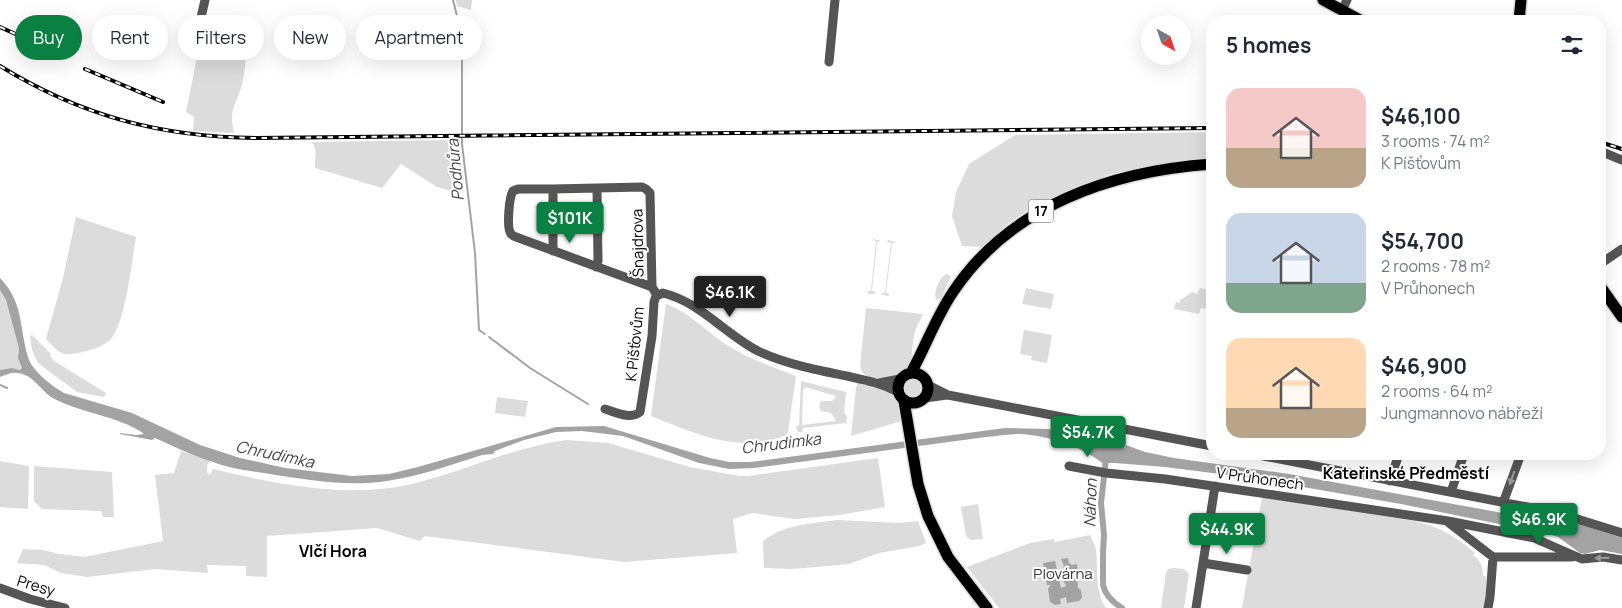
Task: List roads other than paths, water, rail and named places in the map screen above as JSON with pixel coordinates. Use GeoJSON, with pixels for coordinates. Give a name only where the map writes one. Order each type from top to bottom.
{"type":"FeatureCollection","features":[{"type":"Feature","properties":{"kind":"main road"},"geometry":{"type":"LineString","coordinates":[[1520,15],[1521,0]]}},
{"type":"Feature","properties":{"kind":"main road"},"geometry":{"type":"LineString","coordinates":[[1336,3],[1353,15]]}},
{"type":"Feature","properties":{"kind":"main road","name":"17"},"geometry":{"type":"LineString","coordinates":[[911,373],[941,312],[964,278],[994,244],[1023,222],[1071,196],[1112,181],[1149,172],[1206,165]]}},
{"type":"Feature","properties":{"kind":"main road"},"geometry":{"type":"LineString","coordinates":[[1606,294],[1622,317]]}},
{"type":"Feature","properties":{"kind":"main road","name":"17"},"geometry":{"type":"LineString","coordinates":[[911,427],[915,410],[928,389],[926,381],[927,343]]}},
{"type":"Feature","properties":{"kind":"main road"},"geometry":{"type":"LineString","coordinates":[[900,379],[911,373],[920,374],[926,381]]}},
{"type":"Feature","properties":{"kind":"main road","name":"17"},"geometry":{"type":"LineString","coordinates":[[900,379],[897,388],[911,427],[913,456],[920,492],[934,530],[954,565],[987,608]]}},
{"type":"Feature","properties":{"kind":"main road"},"geometry":{"type":"LineString","coordinates":[[901,397],[908,403],[922,400]]}},
{"type":"Feature","properties":{"kind":"main road","name":"17"},"geometry":{"type":"LineString","coordinates":[[934,530],[992,608]]}},
{"type":"Feature","properties":{"kind":"street"},"geometry":{"type":"LineString","coordinates":[[202,15],[205,0]]}},
{"type":"Feature","properties":{"kind":"street"},"geometry":{"type":"LineString","coordinates":[[829,62],[835,0]]}},
{"type":"Feature","properties":{"kind":"street"},"geometry":{"type":"LineString","coordinates":[[1606,153],[1622,160]]}},
{"type":"Feature","properties":{"kind":"street","name":"Šnajdrova"},"geometry":{"type":"LineString","coordinates":[[642,187],[646,189],[650,193],[655,291],[512,234],[509,230],[509,199],[512,193],[518,189],[553,189],[642,187]]}},
{"type":"Feature","properties":{"kind":"street"},"geometry":{"type":"LineString","coordinates":[[596,267],[598,261],[597,188]]}},
{"type":"Feature","properties":{"kind":"street"},"geometry":{"type":"LineString","coordinates":[[553,189],[553,251]]}},
{"type":"Feature","properties":{"kind":"street"},"geometry":{"type":"LineString","coordinates":[[1606,260],[1622,249]]}},
{"type":"Feature","properties":{"kind":"street","name":"K Píšťovům"},"geometry":{"type":"LineString","coordinates":[[605,409],[633,416],[640,412],[652,336],[655,291],[666,293],[691,304],[757,350],[809,368],[878,383]]}},
{"type":"Feature","properties":{"kind":"street"},"geometry":{"type":"LineString","coordinates":[[878,383],[900,379]]}},
{"type":"Feature","properties":{"kind":"street"},"geometry":{"type":"LineString","coordinates":[[926,381],[948,395],[1206,445]]}},
{"type":"Feature","properties":{"kind":"street"},"geometry":{"type":"LineString","coordinates":[[878,383],[901,397]]}},
{"type":"Feature","properties":{"kind":"street"},"geometry":{"type":"LineString","coordinates":[[922,400],[948,395]]}},
{"type":"Feature","properties":{"kind":"street"},"geometry":{"type":"LineString","coordinates":[[1283,460],[1558,513],[1622,533]]}},
{"type":"Feature","properties":{"kind":"street"},"geometry":{"type":"LineString","coordinates":[[1390,481],[1397,460]]}},
{"type":"Feature","properties":{"kind":"street"},"geometry":{"type":"LineString","coordinates":[[1451,492],[1462,460]]}},
{"type":"Feature","properties":{"kind":"street"},"geometry":{"type":"LineString","coordinates":[[1504,503],[1519,460]]}},
{"type":"Feature","properties":{"kind":"street","name":"V Průhonech"},"geometry":{"type":"LineString","coordinates":[[1069,466],[1104,473],[1214,486],[1448,522],[1493,557]]}},
{"type":"Feature","properties":{"kind":"street"},"geometry":{"type":"LineString","coordinates":[[1196,608],[1214,486]]}},
{"type":"Feature","properties":{"kind":"street"},"geometry":{"type":"LineString","coordinates":[[1448,522],[1534,538],[1582,559]]}},
{"type":"Feature","properties":{"kind":"street"},"geometry":{"type":"LineString","coordinates":[[1488,608],[1493,557],[1564,556],[1582,559],[1603,557],[1622,560]]}},
{"type":"Feature","properties":{"kind":"street"},"geometry":{"type":"LineString","coordinates":[[1203,563],[1247,570]]}},
{"type":"Feature","properties":{"kind":"street","name":"Presy"},"geometry":{"type":"LineString","coordinates":[[0,588],[30,600],[65,608]]}},
{"type":"Feature","properties":{"kind":"waterway","name":"Podhůra"},"geometry":{"type":"LineString","coordinates":[[453,0],[462,46],[462,144],[475,253],[479,330],[485,334]]}},
{"type":"Feature","properties":{"kind":"waterway","name":"Podhůra"},"geometry":{"type":"LineString","coordinates":[[489,337],[530,368],[588,404]]}},
{"type":"Feature","properties":{"kind":"waterway"},"geometry":{"type":"LineString","coordinates":[[0,385],[7,388]]}},
{"type":"Feature","properties":{"kind":"waterway","name":"Náhon"},"geometry":{"type":"LineString","coordinates":[[1103,553],[1104,535],[1101,503],[1106,459]]}},
{"type":"Feature","properties":{"kind":"waterway","name":"Náhon"},"geometry":{"type":"LineString","coordinates":[[1103,556],[1103,582]]}},
{"type":"Feature","properties":{"kind":"waterway","name":"Náhon"},"geometry":{"type":"LineString","coordinates":[[1103,585],[1110,598],[1122,608]]}},
{"type":"Feature","properties":{"kind":"railway"},"geometry":{"type":"LineString","coordinates":[[0,27],[15,34]]}},
{"type":"Feature","properties":{"kind":"railway"},"geometry":{"type":"LineString","coordinates":[[0,66],[61,98],[123,120],[155,128],[221,137],[1206,128]]}},
{"type":"Feature","properties":{"kind":"railway"},"geometry":{"type":"LineString","coordinates":[[85,69],[163,102]]}},
{"type":"Feature","properties":{"kind":"railway"},"geometry":{"type":"LineString","coordinates":[[1606,144],[1622,149]]}},
{"type":"Feature","properties":{"kind":"district","name":"Kateřinské Předměstí"},"geometry":{"type":"Point","coordinates":[1406,473]}},
{"type":"Feature","properties":{"kind":"district","name":"Vlčí Hora"},"geometry":{"type":"Point","coordinates":[333,551]}},
{"type":"Feature","properties":{"kind":"water label","name":"Chrudimka"},"geometry":{"type":"Point","coordinates":[781,443]}},
{"type":"Feature","properties":{"kind":"water label","name":"Chrudimka"},"geometry":{"type":"Point","coordinates":[275,454]}},
{"type":"Feature","properties":{"kind":"park label","name":"Plovárna"},"geometry":{"type":"Point","coordinates":[1063,574]}}]}
